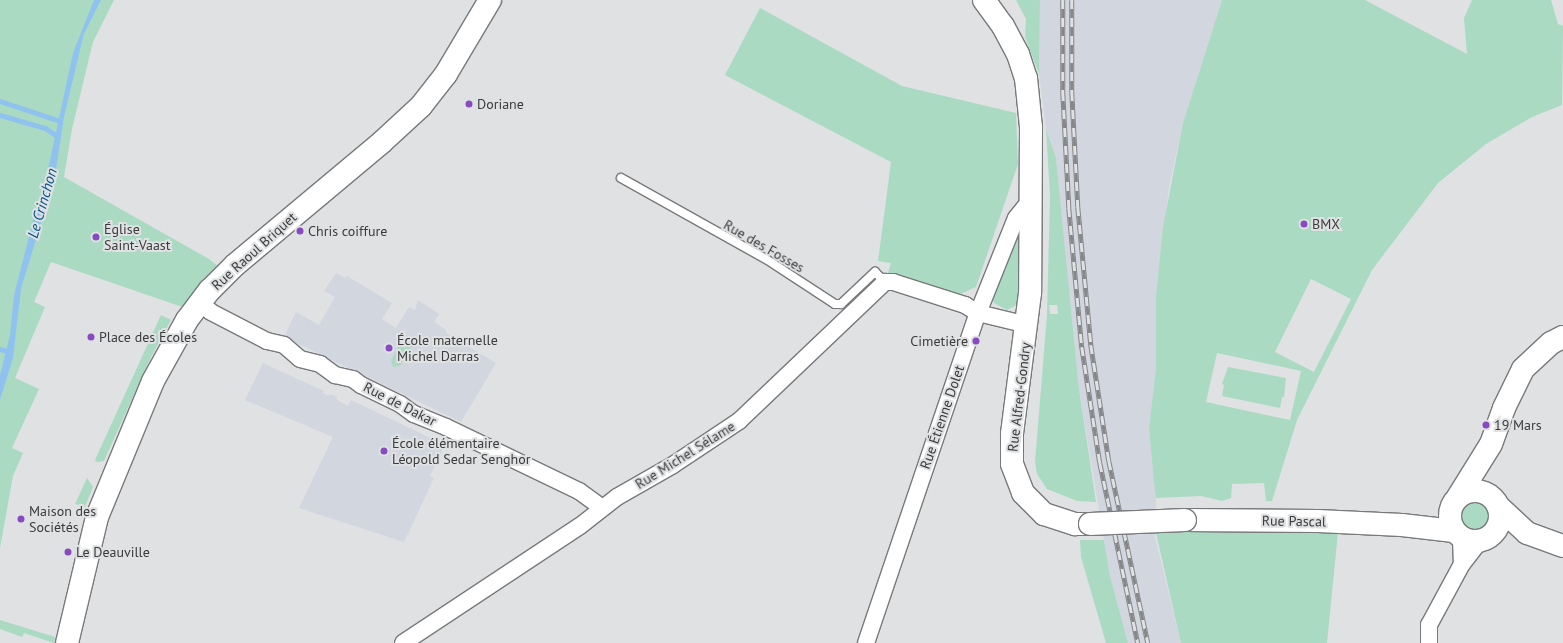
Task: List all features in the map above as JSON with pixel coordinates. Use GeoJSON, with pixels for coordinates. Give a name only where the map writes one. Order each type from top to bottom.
{"type":"FeatureCollection","features":[{"type":"Feature","properties":{"kind":"street","name":"Rue Raoul Briquet"},"geometry":{"type":"LineString","coordinates":[[67,643],[97,518],[153,382],[178,333],[200,303],[245,255],[382,142],[421,106],[446,74],[490,0]]}},
{"type":"Feature","properties":{"kind":"street","name":"Rue Alfred-Gondry"},"geometry":{"type":"LineString","coordinates":[[984,0],[994,11],[1012,41],[1026,78],[1031,127],[1032,198],[1028,325],[1012,434],[1014,473],[1023,493],[1044,514],[1075,524],[1185,520]]}},
{"type":"Feature","properties":{"kind":"street","name":"Rue Étienne Dolet"},"geometry":{"type":"LineString","coordinates":[[866,643],[978,313],[1016,218],[1032,198]]}},
{"type":"Feature","properties":{"kind":"street"},"geometry":{"type":"LineString","coordinates":[[885,282],[893,282],[965,305],[978,313],[1028,325]]}},
{"type":"Feature","properties":{"kind":"street","name":"Rue Michel Sélame"},"geometry":{"type":"LineString","coordinates":[[403,643],[580,526],[602,508],[673,465],[739,421],[885,282]]}},
{"type":"Feature","properties":{"kind":"street","name":"Rue de Dakar"},"geometry":{"type":"LineString","coordinates":[[200,303],[211,312],[267,341],[284,345],[300,359],[320,364],[335,375],[353,379],[361,385],[400,404],[414,414],[446,426],[579,491],[602,508]]}},
{"type":"Feature","properties":{"kind":"street"},"geometry":{"type":"LineString","coordinates":[[1470,537],[1449,517],[1455,500],[1491,444],[1504,408],[1523,369],[1551,343],[1563,337]]}},
{"type":"Feature","properties":{"kind":"street"},"geometry":{"type":"LineString","coordinates":[[1470,537],[1498,525],[1494,501],[1488,480],[1491,444]]}},
{"type":"Feature","properties":{"kind":"street"},"geometry":{"type":"LineString","coordinates":[[1455,500],[1474,491],[1494,501]]}},
{"type":"Feature","properties":{"kind":"street","name":"Rue Pascal"},"geometry":{"type":"LineString","coordinates":[[1402,525],[1437,513],[1455,500]]}},
{"type":"Feature","properties":{"kind":"street","name":"Rue Pascal"},"geometry":{"type":"LineString","coordinates":[[1494,501],[1527,533]]}},
{"type":"Feature","properties":{"kind":"street","name":"Rue Pascal"},"geometry":{"type":"LineString","coordinates":[[1185,520],[1287,520],[1402,525],[1470,537],[1527,533],[1563,546]]}},
{"type":"Feature","properties":{"kind":"street"},"geometry":{"type":"LineString","coordinates":[[1429,643],[1429,625],[1462,564],[1470,537]]}},
{"type":"Feature","properties":{"kind":"lane","name":"Rue des Fosses"},"geometry":{"type":"LineString","coordinates":[[621,178],[766,259],[835,304],[841,304],[876,272],[885,282]]}},
{"type":"Feature","properties":{"kind":"shaded area"},"geometry":{"type":"Polygon","coordinates":[[[1040,0],[1222,0],[1183,123],[1169,187],[1156,296],[1156,368],[1149,428],[1156,498],[1155,537],[1181,643],[1128,643],[1110,576],[1079,389],[1056,158],[1046,129],[1039,74],[1040,0]]]}},
{"type":"Feature","properties":{"kind":"shaded area","name":"École maternelle Michel Darras"},"geometry":{"type":"Polygon","coordinates":[[[336,273],[345,278],[347,276],[392,303],[382,319],[396,328],[409,307],[415,310],[418,300],[439,314],[434,322],[446,330],[446,333],[496,363],[461,422],[284,337],[296,312],[319,325],[335,297],[324,291],[336,273]]]}},
{"type":"Feature","properties":{"kind":"shaded area","name":"École élémentaire Léopold Sedar Senghor"},"geometry":{"type":"Polygon","coordinates":[[[263,363],[324,391],[323,393],[329,396],[330,394],[337,397],[337,400],[348,406],[351,400],[445,445],[430,476],[434,478],[404,542],[299,508],[333,437],[245,400],[263,363]]]}},
{"type":"Feature","properties":{"kind":"green space"},"geometry":{"type":"Polygon","coordinates":[[[0,0],[114,0],[93,42],[72,129],[64,177],[209,259],[226,273],[194,311],[51,262],[34,302],[45,307],[15,378],[39,389],[12,448],[23,453],[13,476],[0,548],[0,0]]]}},
{"type":"Feature","properties":{"kind":"green space"},"geometry":{"type":"Polygon","coordinates":[[[1016,0],[1040,0],[1039,74],[1025,37],[1026,19],[1016,0]]]}},
{"type":"Feature","properties":{"kind":"green space"},"geometry":{"type":"Polygon","coordinates":[[[1222,0],[1365,0],[1467,54],[1464,18],[1472,0],[1551,0],[1558,24],[1563,26],[1562,105],[1532,117],[1486,144],[1438,183],[1372,270],[1297,420],[1272,501],[1266,501],[1264,483],[1232,484],[1231,498],[1222,501],[1201,496],[1156,498],[1149,428],[1156,368],[1156,296],[1163,227],[1183,123],[1222,0]],[[1311,279],[1275,352],[1314,372],[1351,299],[1311,279]],[[1217,353],[1206,402],[1290,420],[1301,371],[1217,353]]]}},
{"type":"Feature","properties":{"kind":"green space"},"geometry":{"type":"Polygon","coordinates":[[[760,8],[902,86],[1016,113],[1018,164],[976,287],[960,294],[888,273],[891,263],[878,261],[891,162],[725,75],[760,8]]]}},
{"type":"Feature","properties":{"kind":"green space"},"geometry":{"type":"Polygon","coordinates":[[[1046,129],[1056,158],[1079,389],[1096,502],[1077,501],[1047,489],[1037,474],[1035,462],[1047,315],[1050,196],[1046,129]],[[1049,305],[1050,314],[1058,314],[1057,305],[1049,305]]]}},
{"type":"Feature","properties":{"kind":"green space"},"geometry":{"type":"Polygon","coordinates":[[[1021,224],[1021,295],[1015,306],[1007,310],[994,303],[990,295],[1021,224]]]}},
{"type":"Feature","properties":{"kind":"green space"},"geometry":{"type":"Polygon","coordinates":[[[161,315],[171,320],[151,357],[104,461],[97,462],[95,460],[161,315]]]}},
{"type":"Feature","properties":{"kind":"green space"},"geometry":{"type":"Polygon","coordinates":[[[402,341],[408,341],[412,346],[400,366],[393,367],[391,360],[402,341]]]}},
{"type":"Feature","properties":{"kind":"green space"},"geometry":{"type":"Polygon","coordinates":[[[1228,367],[1286,378],[1284,397],[1282,397],[1280,408],[1222,396],[1224,385],[1222,384],[1228,367]]]}},
{"type":"Feature","properties":{"kind":"green space"},"geometry":{"type":"Polygon","coordinates":[[[87,478],[93,487],[85,507],[75,504],[87,478]]]}},
{"type":"Feature","properties":{"kind":"green space"},"geometry":{"type":"Polygon","coordinates":[[[1474,501],[1480,502],[1488,510],[1488,522],[1480,530],[1474,531],[1468,530],[1460,522],[1459,516],[1460,510],[1468,502],[1474,501]]]}},
{"type":"Feature","properties":{"kind":"green space"},"geometry":{"type":"Polygon","coordinates":[[[1185,520],[1339,522],[1327,643],[1181,643],[1156,533],[1177,533],[1185,520]]]}},
{"type":"Feature","properties":{"kind":"green space"},"geometry":{"type":"Polygon","coordinates":[[[1080,540],[1104,540],[1110,576],[1128,643],[1106,643],[1081,557],[1080,540]]]}},
{"type":"Feature","properties":{"kind":"green space"},"geometry":{"type":"Polygon","coordinates":[[[0,620],[55,637],[54,643],[24,633],[22,637],[0,629],[0,620]]]}},
{"type":"Feature","properties":{"kind":"water","name":"Le Crinchon"},"geometry":{"type":"Polygon","coordinates":[[[94,0],[101,0],[84,34],[64,117],[55,176],[21,289],[13,358],[0,400],[0,375],[10,335],[14,295],[33,221],[41,202],[73,53],[94,0]]]}},
{"type":"Feature","properties":{"kind":"waterway"},"geometry":{"type":"LineString","coordinates":[[0,101],[60,121]]}},
{"type":"Feature","properties":{"kind":"waterway"},"geometry":{"type":"LineString","coordinates":[[0,115],[45,128],[57,136]]}},
{"type":"Feature","properties":{"kind":"waterway"},"geometry":{"type":"LineString","coordinates":[[0,349],[10,352]]}},
{"type":"Feature","properties":{"kind":"railway"},"geometry":{"type":"LineString","coordinates":[[1063,0],[1063,92],[1069,208],[1082,347],[1100,463],[1138,643]]}},
{"type":"Feature","properties":{"kind":"railway"},"geometry":{"type":"LineString","coordinates":[[1072,0],[1072,92],[1078,207],[1091,345],[1109,461],[1148,643]]}},
{"type":"Feature","properties":{"kind":"place","name":"Doriane"},"geometry":{"type":"Point","coordinates":[469,104]}},
{"type":"Feature","properties":{"kind":"place","name":"BMX"},"geometry":{"type":"Point","coordinates":[1304,224]}},
{"type":"Feature","properties":{"kind":"place","name":"Chris coiffure"},"geometry":{"type":"Point","coordinates":[300,231]}},
{"type":"Feature","properties":{"kind":"place","name":"Église Saint-Vaast"},"geometry":{"type":"Point","coordinates":[96,237]}},
{"type":"Feature","properties":{"kind":"place","name":"Place des Écoles"},"geometry":{"type":"Point","coordinates":[91,337]}},
{"type":"Feature","properties":{"kind":"place","name":"Cimetière"},"geometry":{"type":"Point","coordinates":[976,341]}},
{"type":"Feature","properties":{"kind":"place","name":"École maternelle Michel Darras"},"geometry":{"type":"Point","coordinates":[389,348]}},
{"type":"Feature","properties":{"kind":"place","name":"19 Mars"},"geometry":{"type":"Point","coordinates":[1486,425]}},
{"type":"Feature","properties":{"kind":"place","name":"École élémentaire Léopold Sedar Senghor"},"geometry":{"type":"Point","coordinates":[384,451]}},
{"type":"Feature","properties":{"kind":"place","name":"Maison des Sociétés"},"geometry":{"type":"Point","coordinates":[21,519]}},
{"type":"Feature","properties":{"kind":"place","name":"Le Deauville"},"geometry":{"type":"Point","coordinates":[68,552]}}]}
